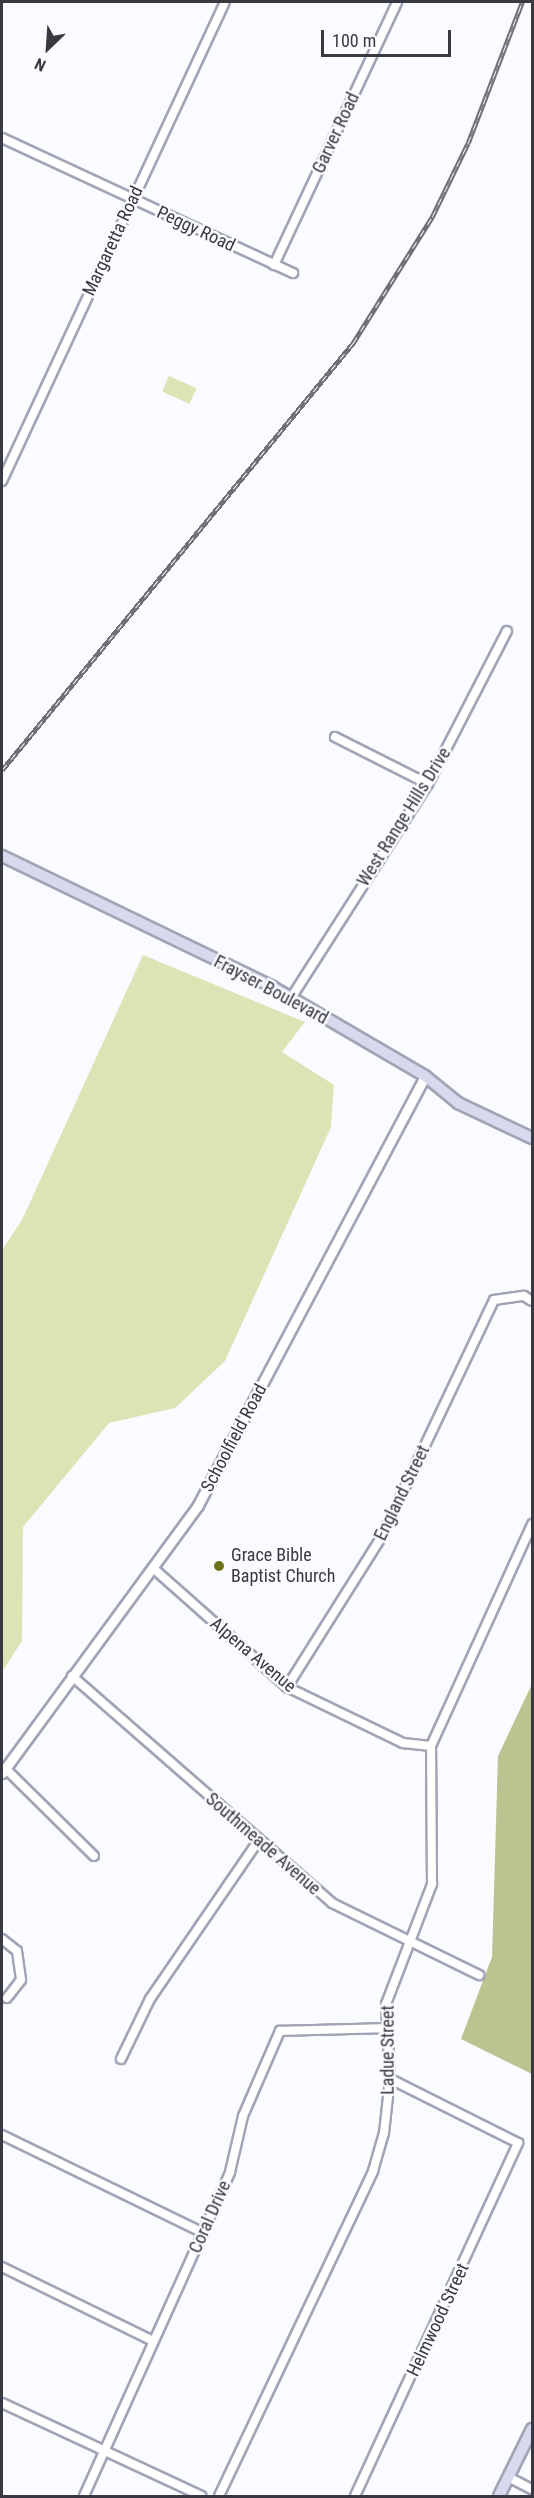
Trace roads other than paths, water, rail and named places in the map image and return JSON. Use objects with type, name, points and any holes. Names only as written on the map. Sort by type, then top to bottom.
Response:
[{"type":"main road","name":"Frayser Boulevard","points":[[2,856],[291,998],[425,1076],[458,1102],[532,1138]]},
{"type":"main road","points":[[499,2496],[532,2430]]},
{"type":"street","name":"Margaretta Road","points":[[2,481],[4,469],[225,2]]},
{"type":"street","name":"Garver Road","points":[[274,265],[397,2]]},
{"type":"street","name":"Peggy Road","points":[[2,138],[293,273]]},
{"type":"street","name":"West Range Hills Drive","points":[[291,998],[428,784],[507,631]]},
{"type":"street","points":[[335,737],[428,784]]},
{"type":"street","name":"Schoolfield Road","points":[[3,1770],[154,1569],[198,1505],[425,1076]]},
{"type":"street","name":"England Street","points":[[287,1687],[381,1538],[494,1300],[506,1296],[532,1301]]},
{"type":"street","name":"Ladue Street","points":[[219,2496],[372,2172],[384,2133],[390,2079],[386,2004],[432,1884],[431,1746],[529,1544],[532,1524]]},
{"type":"street","name":"Alpena Avenue","points":[[154,1569],[287,1687],[403,1743],[431,1746]]},
{"type":"street","name":"Southmeade Avenue","points":[[72,1676],[258,1841],[332,1903],[479,1975]]},
{"type":"street","points":[[3,1770],[94,1856]]},
{"type":"street","points":[[121,2059],[150,1999],[258,1841]]},
{"type":"street","points":[[2,1939],[16,1951],[21,1980],[7,1998]]},
{"type":"street","name":"Coral Drive","points":[[84,2496],[101,2451],[204,2233],[230,2172],[243,2116],[280,2031],[303,2027],[355,2033],[386,2028]]},
{"type":"street","name":"Helmwood Street","points":[[355,2496],[518,2143],[390,2079]]},
{"type":"street","points":[[2,2135],[204,2233]]},
{"type":"street","points":[[2,2267],[153,2341]]},
{"type":"street","points":[[2,2403],[201,2496]]},
{"type":"street","points":[[508,2477],[532,2489]]},
{"type":"railway","points":[[2,770],[353,343],[432,217],[468,143],[522,2]]},
{"type":"place","name":"Grace Bible Baptist Church","points":[[219,1566]]}]
